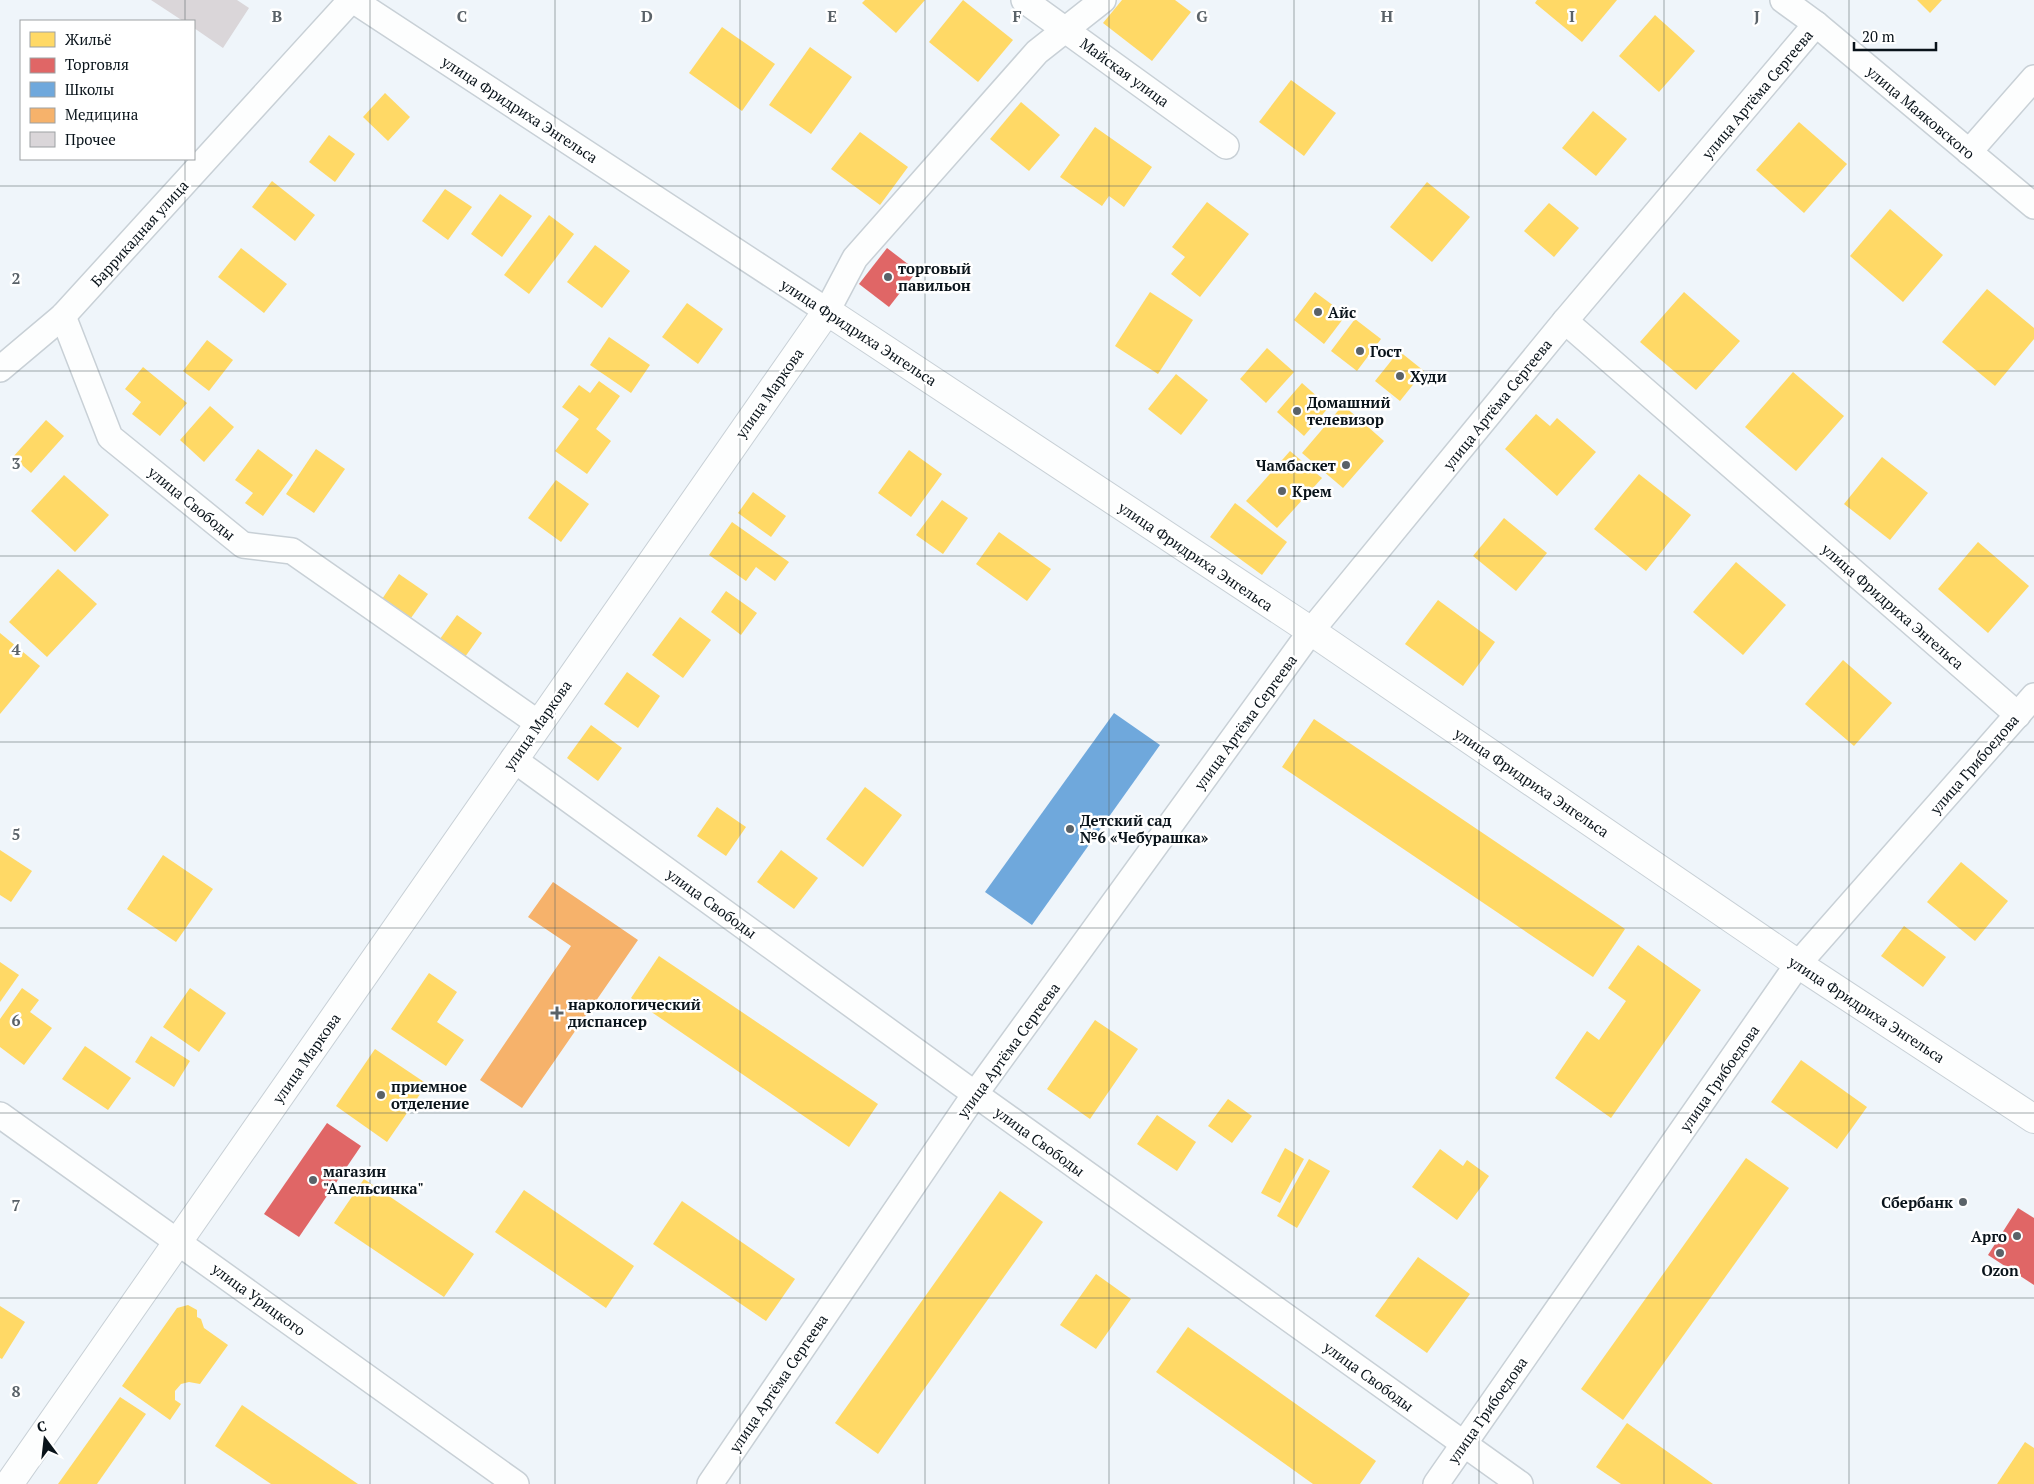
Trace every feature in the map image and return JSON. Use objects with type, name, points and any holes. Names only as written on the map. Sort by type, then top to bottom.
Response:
[{"type":"street","name":"улица Фридриха Энгельса","points":[[352,0],[827,311],[1310,632],[1798,964],[2034,1119]]},
{"type":"street","name":"Баррикадная улица","points":[[0,369],[63,316],[352,0]]},
{"type":"street","name":"Майская улица","points":[[1024,0],[1226,146]]},
{"type":"street","name":"улица Маркова","points":[[8,1484],[827,311],[855,258],[1037,52],[1104,0]]},
{"type":"street","name":"улица Маяковского","points":[[1783,0],[1816,24],[2034,206]]},
{"type":"street","name":"улица Артёма Сергеева","points":[[710,1484],[975,1094],[1310,632],[1565,321],[1816,24]]},
{"type":"street","points":[[1969,152],[2034,78]]},
{"type":"street","name":"улица Свободы","points":[[63,316],[110,437],[243,545],[292,551],[538,723]]},
{"type":"street","name":"улица Фридриха Энгельса","points":[[1565,321],[2018,715]]},
{"type":"street","name":"улица Грибоедова","points":[[1436,1484],[1798,964],[2034,696]]},
{"type":"street","name":"улица Свободы","points":[[513,759],[975,1094],[1520,1484]]},
{"type":"street","name":"улица Урицкого","points":[[0,1116],[516,1484]]},
{"type":"building: Жильё","points":[[865,0],[925,0],[896,33],[862,3]]},
{"type":"building: Жильё","points":[[963,0],[1013,40],[978,82],[929,42]]},
{"type":"building: Жильё","points":[[1122,0],[1175,0],[1191,12],[1152,61],[1103,23]]},
{"type":"building: Жильё","points":[[1537,0],[1617,0],[1582,42],[1535,3]]},
{"type":"building: Жильё","points":[[1917,0],[1942,0],[1930,13]]},
{"type":"building: Жильё","points":[[1655,15],[1695,51],[1659,92],[1619,56]]},
{"type":"building: Жильё","points":[[722,27],[775,64],[742,111],[689,73]]},
{"type":"building: Жильё","points":[[810,47],[852,77],[811,134],[769,105]]},
{"type":"building: Жильё","points":[[1291,80],[1336,113],[1304,156],[1259,122]]},
{"type":"building: Жильё","points":[[385,93],[410,117],[388,141],[363,117]]},
{"type":"building: Жильё","points":[[1021,102],[1060,135],[1029,171],[990,139]]},
{"type":"building: Жильё","points":[[1593,111],[1627,139],[1596,176],[1562,148]]},
{"type":"building: Жильё","points":[[1799,122],[1847,164],[1804,213],[1756,170]]},
{"type":"building: Жильё","points":[[1095,127],[1152,167],[1124,207],[1109,196],[1102,206],[1060,177]]},
{"type":"building: Жильё","points":[[860,132],[908,167],[880,205],[831,169]]},
{"type":"building: Жильё","points":[[329,135],[355,154],[335,182],[309,162]]},
{"type":"building: Жильё","points":[[272,181],[315,215],[295,241],[252,207]]},
{"type":"building: Жильё","points":[[1427,182],[1470,217],[1432,262],[1390,227]]},
{"type":"building: Жильё","points":[[445,189],[472,207],[448,240],[422,221]]},
{"type":"building: Жильё","points":[[500,194],[532,216],[502,257],[471,234]]},
{"type":"building: Жильё","points":[[1207,202],[1249,234],[1200,297],[1171,274],[1185,257],[1172,247]]},
{"type":"building: Жильё","points":[[1549,203],[1579,228],[1554,257],[1524,231]]},
{"type":"building: Жильё","points":[[1890,209],[1943,255],[1903,302],[1850,256]]},
{"type":"building: Жильё","points":[[549,215],[574,234],[529,294],[504,275]]},
{"type":"building: Жильё","points":[[595,245],[630,271],[602,308],[567,282]]},
{"type":"building: Жильё","points":[[241,248],[287,284],[264,313],[218,277]]},
{"type":"building: Жильё","points":[[1987,289],[2034,328],[2034,339],[1995,386],[1942,342]]},
{"type":"building: Жильё","points":[[1150,292],[1193,320],[1158,374],[1115,346]]},
{"type":"building: Жильё","points":[[1315,292],[1346,315],[1324,344],[1294,320]]},
{"type":"building: Жильё","points":[[1684,292],[1740,341],[1696,390],[1640,342]]},
{"type":"building: Жильё","points":[[687,303],[723,329],[698,364],[662,337]]},
{"type":"building: Жильё","points":[[1355,319],[1381,339],[1357,371],[1331,351]]},
{"type":"building: Жильё","points":[[609,337],[650,365],[631,393],[590,365]]},
{"type":"building: Жильё","points":[[207,340],[233,360],[209,391],[183,371]]},
{"type":"building: Жильё","points":[[1267,348],[1294,372],[1266,403],[1240,379]]},
{"type":"building: Жильё","points":[[1399,351],[1424,371],[1400,401],[1375,381]]},
{"type":"building: Жильё","points":[[143,367],[187,403],[160,436],[132,414],[141,402],[125,389]]},
{"type":"building: Жильё","points":[[1793,372],[1844,416],[1796,471],[1745,427]]},
{"type":"building: Жильё","points":[[1176,374],[1208,400],[1181,435],[1148,409]]},
{"type":"building: Жильё","points":[[599,381],[620,396],[596,429],[611,441],[587,474],[555,451],[579,419],[562,407],[579,385],[590,393]]},
{"type":"building: Жильё","points":[[1302,383],[1329,407],[1304,436],[1277,412]]},
{"type":"building: Жильё","points":[[1343,405],[1384,441],[1343,488],[1302,453]]},
{"type":"building: Жильё","points":[[210,406],[234,427],[204,462],[180,440]]},
{"type":"building: Жильё","points":[[1536,414],[1550,426],[1557,418],[1596,452],[1557,496],[1505,449]]},
{"type":"building: Жильё","points":[[46,420],[64,436],[31,473],[13,457]]},
{"type":"building: Жильё","points":[[258,449],[293,475],[263,516],[245,503],[253,493],[235,480]]},
{"type":"building: Жильё","points":[[316,449],[345,469],[314,513],[286,494]]},
{"type":"building: Жильё","points":[[909,450],[942,474],[911,517],[878,493]]},
{"type":"building: Жильё","points":[[1290,451],[1322,478],[1277,528],[1246,501]]},
{"type":"building: Жильё","points":[[1882,457],[1928,493],[1890,540],[1844,504]]},
{"type":"building: Жильё","points":[[1639,474],[1691,515],[1646,571],[1594,529]]},
{"type":"building: Жильё","points":[[64,475],[109,515],[75,552],[31,511]]},
{"type":"building: Жильё","points":[[556,480],[589,504],[561,542],[528,518]]},
{"type":"building: Жильё","points":[[753,492],[786,516],[771,537],[738,513]]},
{"type":"building: Жильё","points":[[942,500],[968,518],[943,554],[916,535]]},
{"type":"building: Жильё","points":[[1235,503],[1287,542],[1262,575],[1210,537]]},
{"type":"building: Жильё","points":[[1504,518],[1547,553],[1516,591],[1473,556]]},
{"type":"building: Жильё","points":[[732,522],[789,562],[775,581],[756,567],[746,581],[709,555]]},
{"type":"building: Жильё","points":[[999,532],[1051,569],[1027,601],[976,564]]},
{"type":"building: Жильё","points":[[1978,542],[2029,586],[1988,633],[1938,589]]},
{"type":"building: Жильё","points":[[1736,562],[1786,605],[1743,655],[1693,612]]},
{"type":"building: Жильё","points":[[58,569],[97,604],[47,657],[9,622]]},
{"type":"building: Жильё","points":[[399,574],[428,594],[406,625],[378,605]]},
{"type":"building: Жильё","points":[[726,591],[757,613],[741,635],[711,612]]},
{"type":"building: Жильё","points":[[1438,600],[1495,642],[1463,686],[1405,644]]},
{"type":"building: Жильё","points":[[457,615],[482,633],[460,664],[435,646]]},
{"type":"building: Жильё","points":[[680,617],[711,640],[683,678],[652,655]]},
{"type":"building: Жильё","points":[[0,633],[40,666],[0,714]]},
{"type":"building: Жильё","points":[[1843,660],[1892,703],[1854,746],[1805,704]]},
{"type":"building: Жильё","points":[[627,672],[660,696],[638,728],[604,704]]},
{"type":"building: Жильё","points":[[1314,719],[1625,929],[1593,977],[1282,767]]},
{"type":"building: Жильё","points":[[591,725],[622,748],[598,781],[567,758]]},
{"type":"building: Жильё","points":[[865,787],[902,815],[863,867],[826,839]]},
{"type":"building: Жильё","points":[[717,807],[746,827],[726,856],[697,836]]},
{"type":"building: Жильё","points":[[0,850],[32,871],[11,902],[0,895]]},
{"type":"building: Жильё","points":[[781,850],[818,878],[794,909],[757,882]]},
{"type":"building: Жильё","points":[[163,855],[213,889],[176,942],[127,909]]},
{"type":"building: Жильё","points":[[1961,862],[2008,901],[1975,941],[1927,902]]},
{"type":"building: Жильё","points":[[1904,926],[1946,957],[1923,987],[1881,956]]},
{"type":"building: Жильё","points":[[1638,945],[1701,990],[1611,1118],[1555,1078],[1587,1031],[1599,1040],[1626,1001],[1608,988]]},
{"type":"building: Жильё","points":[[659,956],[878,1104],[849,1147],[631,998]]},
{"type":"building: Жильё","points":[[0,962],[19,975],[0,1002]]},
{"type":"building: Жильё","points":[[429,973],[457,992],[437,1022],[464,1040],[446,1066],[391,1029]]},
{"type":"building: Жильё","points":[[22,988],[39,1000],[30,1012],[52,1028],[24,1065],[0,1047],[0,1019]]},
{"type":"building: Жильё","points":[[190,988],[226,1013],[199,1052],[163,1027]]},
{"type":"building: Жильё","points":[[1095,1020],[1138,1049],[1090,1119],[1047,1089]]},
{"type":"building: Жильё","points":[[151,1036],[190,1061],[174,1087],[135,1062]]},
{"type":"building: Жильё","points":[[85,1046],[131,1078],[108,1110],[62,1079]]},
{"type":"building: Жильё","name":"приемное отделение","points":[[375,1049],[427,1084],[387,1142],[336,1106]]},
{"type":"building: Жильё","points":[[1801,1060],[1867,1107],[1837,1149],[1771,1102]]},
{"type":"building: Жильё","points":[[1228,1099],[1252,1116],[1232,1143],[1208,1126]]},
{"type":"building: Жильё","points":[[1157,1115],[1196,1142],[1177,1171],[1137,1144]]},
{"type":"building: Жильё","points":[[1285,1148],[1304,1159],[1280,1203],[1261,1193]]},
{"type":"building: Жильё","points":[[1440,1149],[1463,1166],[1467,1160],[1489,1176],[1457,1220],[1412,1187]]},
{"type":"building: Жильё","points":[[1746,1158],[1789,1188],[1623,1420],[1581,1389]]},
{"type":"building: Жильё","points":[[1309,1159],[1330,1171],[1297,1228],[1277,1216]]},
{"type":"building: Жильё","points":[[364,1179],[474,1254],[444,1297],[334,1223]]},
{"type":"building: Жильё","points":[[524,1190],[634,1266],[606,1308],[495,1232]]},
{"type":"building: Жильё","points":[[1000,1191],[1043,1222],[878,1454],[835,1423]]},
{"type":"building: Жильё","points":[[682,1201],[795,1279],[766,1321],[653,1244]]},
{"type":"building: Жильё","points":[[1418,1257],[1470,1294],[1427,1353],[1375,1316]]},
{"type":"building: Жильё","points":[[1096,1274],[1131,1299],[1096,1349],[1060,1325]]},
{"type":"building: Жильё","points":[[188,1305],[197,1310],[197,1317],[201,1319],[204,1328],[228,1345],[200,1384],[189,1382],[181,1384],[175,1391],[175,1400],[181,1404],[170,1420],[122,1386],[177,1308]]},
{"type":"building: Жильё","points":[[0,1306],[25,1322],[2,1359],[0,1358]]},
{"type":"building: Жильё","points":[[1188,1327],[1376,1461],[1360,1484],[1313,1484],[1156,1372]]},
{"type":"building: Жильё","points":[[120,1397],[146,1414],[97,1484],[58,1484]]},
{"type":"building: Жильё","points":[[242,1405],[358,1484],[271,1484],[215,1446]]},
{"type":"building: Жильё","points":[[1627,1423],[1713,1484],[1621,1484],[1596,1467]]},
{"type":"building: Жильё","points":[[2025,1442],[2034,1448],[2034,1484],[1997,1484]]},
{"type":"building: Торговля","name":"торговый павильон","points":[[887,248],[917,271],[889,307],[859,284]]},
{"type":"building: Торговля","name":"магазин \"Апельсинка\"","points":[[327,1123],[361,1146],[299,1237],[264,1214]]},
{"type":"building: Торговля","name":"Арго","points":[[2018,1208],[2034,1218],[2034,1285],[1988,1255]]},
{"type":"building: Школы","points":[[1114,713],[1160,745],[1032,925],[985,892]]},
{"type":"building: Медицина","name":"наркологический диспансер","points":[[553,882],[638,940],[522,1108],[480,1080],[571,946],[528,917]]},
{"type":"building: Прочее","points":[[151,0],[237,0],[249,8],[223,48],[195,29],[195,20],[181,20]]},
{"type":"place","name":"торговый павильон","points":[[888,277]]},
{"type":"place","name":"Айс","points":[[1318,312]]},
{"type":"place","name":"Гост","points":[[1360,351]]},
{"type":"place","name":"Худи","points":[[1400,376]]},
{"type":"place","name":"Домашний телевизор","points":[[1297,411]]},
{"type":"place","name":"Чамбаскет","points":[[1346,465]]},
{"type":"place","name":"Крем","points":[[1282,491]]},
{"type":"place","name":"Детский сад №6 «Чебурашка»","points":[[1070,829]]},
{"type":"place","name":"наркологический диспансер","points":[[557,1013]]},
{"type":"place","name":"приемное отделение","points":[[381,1095]]},
{"type":"place","name":"магазин \"Апельсинка\"","points":[[313,1180]]},
{"type":"place","name":"Сбербанк","points":[[1963,1202]]},
{"type":"place","name":"Арго","points":[[2017,1236]]},
{"type":"place","name":"Ozon","points":[[2000,1253]]}]
